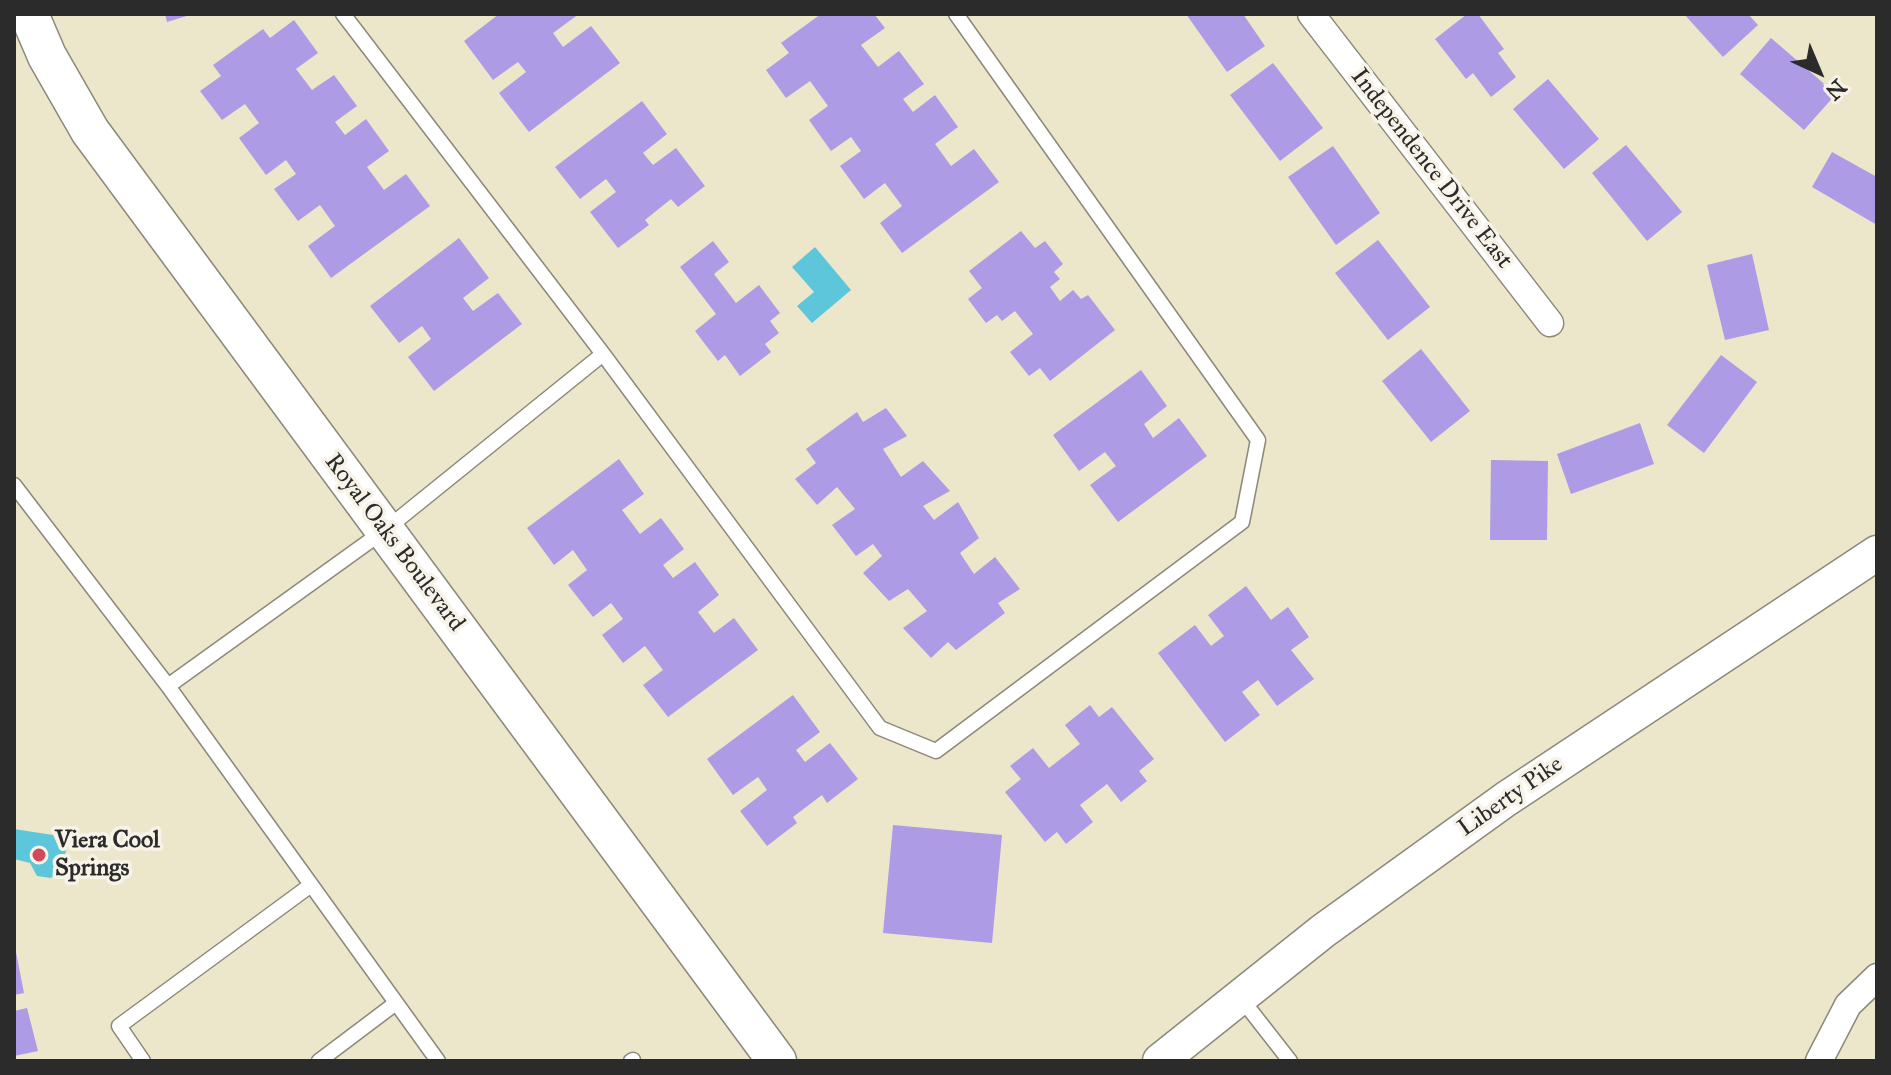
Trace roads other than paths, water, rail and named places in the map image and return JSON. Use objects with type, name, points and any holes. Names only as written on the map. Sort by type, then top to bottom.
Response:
[{"type":"main road","name":"Royal Oaks Boulevard","points":[[29,14],[47,56],[90,131],[777,1061]]},
{"type":"street","name":"Independence Drive East","points":[[1311,14],[1550,323]]},
{"type":"street","name":"Liberty Pike","points":[[1160,1061],[1323,931],[1506,799],[1877,553]]},
{"type":"street","points":[[1819,1061],[1848,1005],[1877,977]]},
{"type":"lane","points":[[343,14],[603,354],[880,728],[936,751],[1242,522],[1258,440],[956,14]]},
{"type":"lane","points":[[168,686],[385,530],[603,354]]},
{"type":"lane","points":[[14,485],[168,686],[438,1061]]},
{"type":"lane","points":[[143,1061],[119,1026],[311,885]]},
{"type":"lane","points":[[1240,997],[1290,1061]]},
{"type":"lane","points":[[319,1061],[396,1003]]},
{"type":"water","points":[[815,247],[851,290],[812,323],[797,306],[814,292],[792,267]]},
{"type":"water","name":"Viera Cool Springs","points":[[14,829],[53,835],[58,846],[66,851],[61,869],[51,878],[37,876],[30,863],[14,859]]},
{"type":"place","name":"Viera Cool Springs","points":[[39,855]]}]
